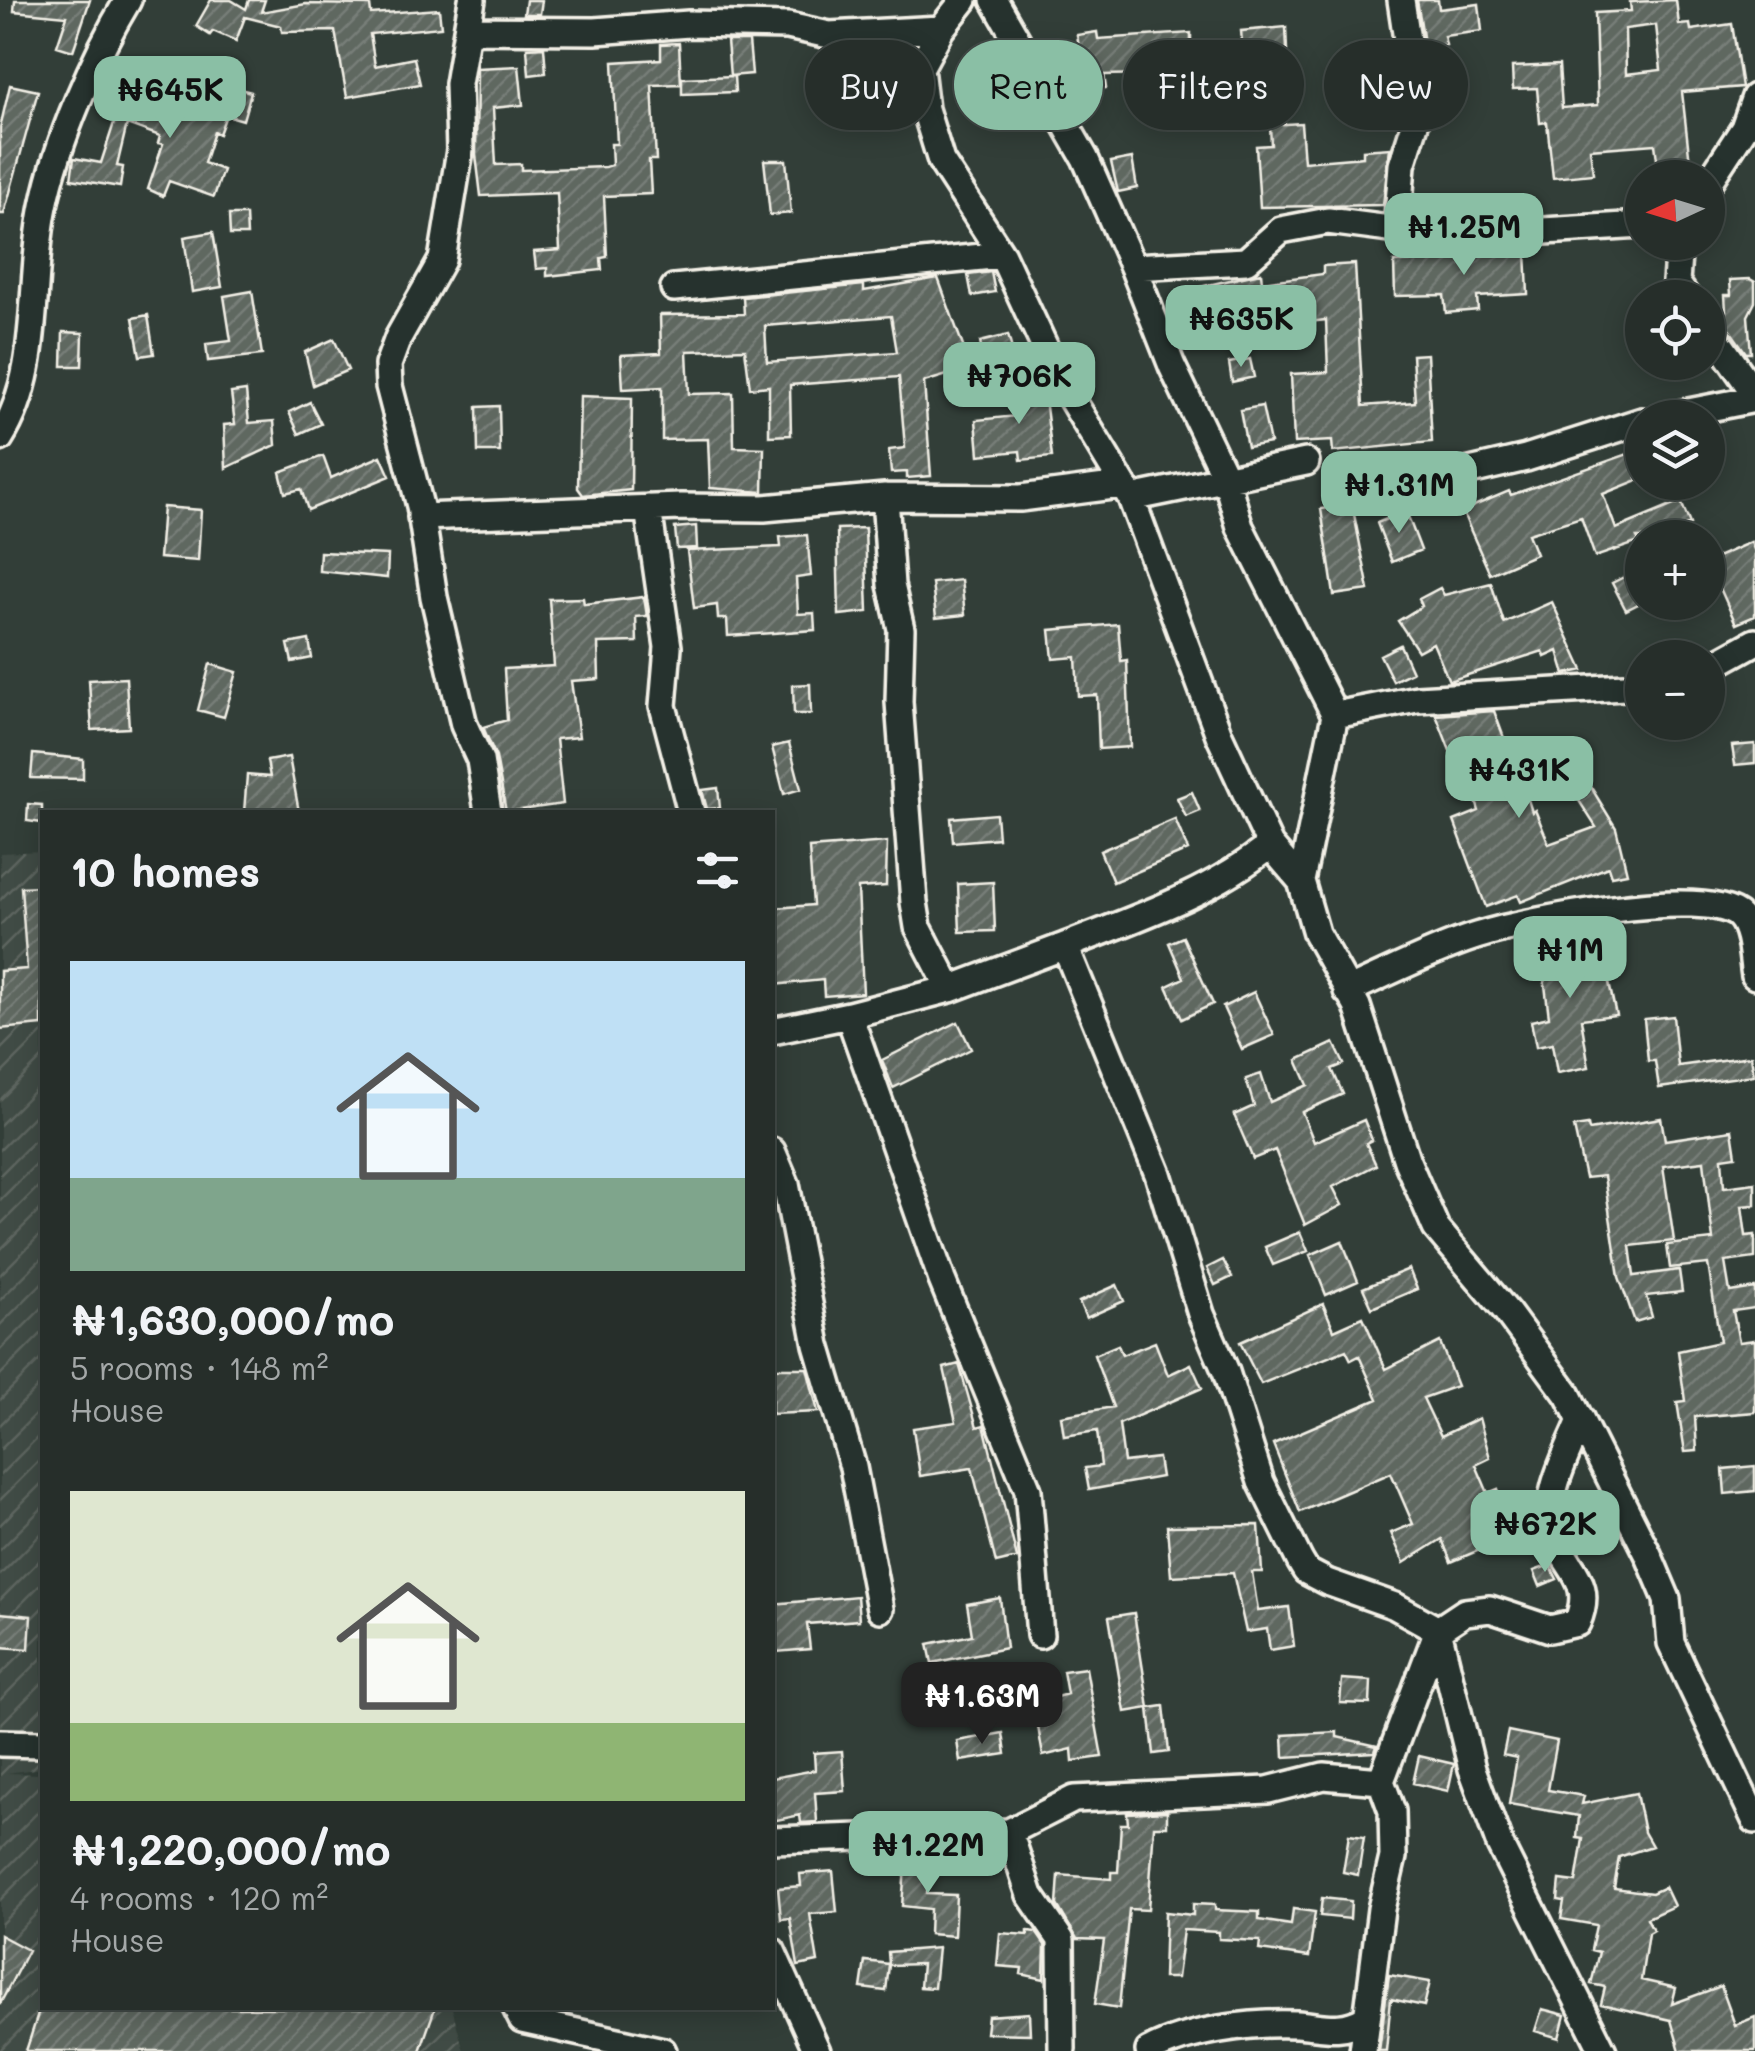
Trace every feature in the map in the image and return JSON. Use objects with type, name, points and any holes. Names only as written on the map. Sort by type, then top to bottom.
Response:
[{"type":"street","points":[[0,438],[17,411],[26,375],[44,205],[111,29],[128,0]]},
{"type":"street","points":[[472,0],[458,84],[460,150],[442,260],[398,338],[388,366],[389,386],[422,517],[431,584],[464,725],[480,760],[488,810]]},
{"type":"street","points":[[964,0],[941,29],[920,68],[925,109],[941,161],[1002,255],[1060,380],[1126,491],[1219,735],[1270,845],[1301,881],[1316,933],[1366,1030],[1407,1161],[1436,1228],[1507,1312],[1581,1420],[1648,1554],[1667,1599],[1671,1643],[1755,1820]]},
{"type":"street","points":[[994,0],[1085,158],[1172,366],[1226,480],[1240,527],[1335,715],[1301,881]]},
{"type":"street","points":[[1397,230],[1402,165],[1415,124],[1416,100],[1401,0]]},
{"type":"street","points":[[467,30],[595,31],[709,24],[788,26],[829,35],[941,29]]},
{"type":"street","points":[[1723,160],[1744,128],[1755,98]]},
{"type":"street","points":[[1133,267],[1246,261],[1280,230],[1328,221],[1397,230],[1412,239],[1625,226]]},
{"type":"street","points":[[674,288],[1002,255]]},
{"type":"street","points":[[1725,352],[1755,396],[1725,403]]},
{"type":"street","points":[[1374,480],[1431,480],[1526,458],[1625,426]]},
{"type":"street","points":[[422,517],[648,508],[764,508],[885,497],[1020,498],[1226,480],[1306,462]]},
{"type":"street","points":[[885,497],[891,585],[901,629],[898,702],[914,902],[918,927],[950,989]]},
{"type":"street","points":[[648,508],[668,647],[664,706],[690,810]]},
{"type":"street","points":[[1725,659],[1755,642]]},
{"type":"street","points":[[1335,715],[1417,698],[1625,687]]},
{"type":"street","points":[[775,1031],[950,989],[1065,946],[1194,891],[1246,865],[1270,845]]},
{"type":"street","points":[[1347,992],[1471,937],[1520,923],[1680,903],[1747,911],[1755,976]]},
{"type":"street","points":[[1065,946],[1158,1174],[1246,1442],[1291,1545],[1306,1571],[1395,1606],[1438,1630],[1472,1769],[1500,1846],[1603,2051]]},
{"type":"street","points":[[849,1015],[942,1280],[1028,1490],[1040,1635]]},
{"type":"street","points":[[775,1157],[786,1184],[817,1345],[853,1467],[880,1610]]},
{"type":"street","points":[[1363,2051],[1365,2019],[1375,1986],[1381,1908],[1394,1857],[1392,1810],[1381,1781],[1438,1630],[1465,1612],[1490,1608],[1550,1629],[1576,1623],[1585,1604],[1583,1587],[1553,1532],[1551,1504],[1581,1420]]},
{"type":"street","points":[[0,1743],[40,1744]]},
{"type":"street","points":[[775,1840],[1009,1832],[1074,1799],[1268,1790],[1324,1776],[1381,1781]]},
{"type":"street","points":[[1009,1832],[1030,1895],[1061,1940],[1062,2050]]},
{"type":"street","points":[[775,1958],[816,2051]]},
{"type":"street","points":[[517,2010],[522,2020],[663,2051]]},
{"type":"street","points":[[1149,2051],[1168,2041],[1220,2031],[1294,2024],[1346,2030],[1365,2019]]},
{"type":"shaded area","points":[[40,851],[40,1768],[7,1773],[40,1774],[40,2010],[453,2010],[464,2051],[0,2051],[0,853]]},
{"type":"building","points":[[15,0],[90,0],[73,51],[57,46],[67,16],[14,11]]},
{"type":"building","points":[[211,0],[231,0],[246,9],[249,0],[265,0],[261,12],[306,4],[370,5],[371,14],[439,9],[441,27],[370,34],[375,66],[414,58],[420,84],[347,97],[335,31],[282,32],[281,26],[245,17],[236,41],[213,31],[210,35],[196,26]]},
{"type":"building","points":[[526,0],[542,0],[540,14],[524,14]]},
{"type":"building","points":[[1417,0],[1438,0],[1439,9],[1479,4],[1482,31],[1444,36],[1445,40],[1424,40]]},
{"type":"building","points":[[1676,0],[1679,25],[1690,24],[1691,30],[1732,24],[1742,87],[1682,92],[1690,160],[1657,160],[1655,144],[1590,149],[1593,174],[1553,178],[1547,122],[1540,123],[1537,88],[1513,89],[1512,67],[1559,65],[1562,108],[1598,105],[1595,13],[1631,11],[1630,2]],"holes":[[[1656,25],[1661,70],[1626,74],[1625,29]]]},
{"type":"building","points":[[1286,27],[1287,40],[1242,40],[1241,31]]},
{"type":"building","points":[[1097,32],[1098,39],[1191,33],[1191,40],[1123,40],[1123,75],[1104,75],[1103,88],[1103,40],[1078,40],[1077,35]]},
{"type":"building","points":[[727,41],[749,41],[752,74],[730,76]]},
{"type":"building","points":[[679,43],[681,84],[652,85],[656,160],[649,160],[651,194],[604,196],[607,257],[601,258],[602,270],[547,276],[547,268],[536,269],[534,252],[560,250],[557,193],[481,196],[476,155],[477,68],[519,66],[523,105],[493,108],[496,165],[521,164],[521,170],[605,167],[612,165],[611,144],[617,144],[613,62],[661,59],[661,44]]},
{"type":"building","points":[[544,47],[546,73],[529,75],[527,48]]},
{"type":"building","points":[[734,76],[735,92],[682,94],[682,78]]},
{"type":"building","points":[[10,85],[38,91],[4,214],[0,214],[0,128]]},
{"type":"building","points":[[200,86],[233,97],[236,88],[251,92],[243,120],[226,115],[219,134],[214,132],[204,163],[223,170],[214,197],[169,181],[163,196],[148,189],[163,144],[158,143],[160,136],[127,124],[117,166],[123,167],[120,187],[71,179],[74,158],[101,163],[124,92],[151,101],[147,112],[176,122],[185,96],[196,100]]},
{"type":"building","points":[[1270,130],[1302,130],[1304,162],[1363,157],[1363,150],[1390,148],[1383,205],[1260,207],[1256,146],[1271,145]]},
{"type":"building","points":[[1132,158],[1137,188],[1118,192],[1111,162]]},
{"type":"building","points":[[764,160],[786,160],[791,213],[770,215]]},
{"type":"building","points":[[229,215],[246,215],[247,235],[230,235]]},
{"type":"building","points":[[213,232],[222,287],[192,292],[184,237]]},
{"type":"building","points":[[1526,251],[1528,294],[1477,297],[1478,310],[1446,313],[1444,295],[1395,296],[1394,262],[1441,260],[1440,255],[1472,252]]},
{"type":"building","points":[[1355,264],[1363,406],[1415,402],[1412,355],[1427,354],[1432,442],[1333,452],[1332,441],[1294,443],[1291,374],[1328,372],[1326,320],[1291,324],[1288,305],[1221,311],[1227,339],[1200,346],[1187,290],[1261,273],[1262,282],[1323,274],[1323,266]]},
{"type":"building","points":[[991,272],[995,292],[972,296],[968,275]]},
{"type":"building","points":[[938,278],[971,368],[924,382],[931,476],[907,478],[907,472],[891,473],[889,450],[905,448],[899,377],[790,385],[791,435],[769,436],[769,386],[750,388],[745,349],[687,351],[689,394],[733,393],[734,447],[764,448],[763,492],[710,488],[708,439],[662,440],[662,387],[623,389],[621,355],[661,353],[660,315],[744,314],[743,297],[864,285],[864,291]],"holes":[[[891,316],[897,352],[767,362],[765,326]]]},
{"type":"building","points":[[1730,280],[1755,282],[1755,302],[1748,316],[1751,353],[1746,353],[1727,326],[1725,295],[1731,295]]},
{"type":"building","points":[[252,291],[262,355],[208,361],[206,344],[231,341],[224,296]]},
{"type":"building","points":[[148,315],[154,354],[140,356],[133,318]]},
{"type":"building","points":[[63,332],[83,333],[82,366],[62,366]]},
{"type":"building","points":[[1008,335],[1015,360],[984,365],[980,342]]},
{"type":"building","points":[[334,339],[348,370],[313,385],[305,352]]},
{"type":"building","points":[[1250,359],[1254,377],[1232,382],[1229,363]]},
{"type":"building","points":[[1043,381],[1052,457],[1021,460],[1020,451],[979,455],[976,420],[1017,416],[1014,384]]},
{"type":"building","points":[[246,391],[249,423],[274,421],[276,445],[226,468],[224,425],[235,424],[231,393]]},
{"type":"building","points":[[580,396],[632,398],[631,490],[583,495],[578,488]]},
{"type":"building","points":[[310,402],[321,424],[299,434],[289,412]]},
{"type":"building","points":[[499,406],[500,452],[478,452],[477,407]]},
{"type":"building","points":[[1262,406],[1270,443],[1247,447],[1240,410]]},
{"type":"building","points":[[1625,455],[1625,485],[1603,494],[1616,529],[1625,525],[1625,547],[1595,557],[1581,517],[1528,534],[1536,554],[1490,574],[1462,511],[1509,491],[1511,495]]},
{"type":"building","points":[[323,456],[331,478],[381,456],[390,476],[308,510],[301,489],[285,493],[280,472]]},
{"type":"building","points":[[1681,502],[1688,520],[1638,520]]},
{"type":"building","points":[[1352,504],[1369,590],[1334,595],[1321,509]]},
{"type":"building","points":[[163,507],[201,510],[198,561],[159,558]]},
{"type":"building","points":[[1406,511],[1421,550],[1392,562],[1377,523]]},
{"type":"building","points":[[696,526],[697,548],[677,549],[675,528]]},
{"type":"building","points":[[865,528],[868,612],[839,615],[837,529]]},
{"type":"building","points":[[807,535],[811,576],[796,578],[798,614],[814,613],[815,630],[728,636],[727,619],[718,619],[717,605],[694,608],[687,551],[781,547],[780,537]]},
{"type":"building","points":[[1751,542],[1755,552],[1755,616],[1736,624],[1725,599],[1725,553]]},
{"type":"building","points":[[320,552],[388,555],[387,578],[319,571]]},
{"type":"building","points":[[1625,576],[1625,608],[1612,583]]},
{"type":"building","points":[[961,580],[965,615],[936,618],[932,583]]},
{"type":"building","points":[[1491,583],[1504,623],[1552,602],[1583,670],[1565,674],[1558,651],[1545,657],[1543,651],[1449,681],[1433,643],[1418,651],[1398,621],[1422,606],[1419,599],[1440,588],[1444,595]]},
{"type":"building","points":[[644,597],[647,616],[636,617],[637,642],[598,643],[599,679],[571,681],[579,737],[556,739],[563,804],[506,810],[496,757],[483,727],[507,720],[504,669],[554,666],[549,599],[583,598],[584,604]]},
{"type":"building","points":[[1118,624],[1121,661],[1127,660],[1130,747],[1099,749],[1097,695],[1078,696],[1076,657],[1053,659],[1050,630]]},
{"type":"building","points":[[309,640],[312,658],[292,662],[288,644]]},
{"type":"building","points":[[1400,645],[1412,672],[1393,681],[1380,655]]},
{"type":"building","points":[[210,664],[237,672],[224,717],[198,710]]},
{"type":"building","points":[[126,678],[129,728],[92,730],[89,680]]},
{"type":"building","points":[[810,684],[811,714],[794,714],[793,685]]},
{"type":"building","points":[[1494,711],[1532,812],[1535,810],[1549,844],[1596,827],[1574,793],[1589,784],[1616,828],[1627,873],[1611,876],[1608,867],[1521,902],[1518,895],[1486,907],[1454,821],[1479,811],[1466,767],[1458,771],[1436,715]]},
{"type":"building","points":[[789,743],[801,789],[784,794],[772,747]]},
{"type":"building","points":[[1755,744],[1755,763],[1735,765],[1732,746]]},
{"type":"building","points":[[33,754],[83,759],[83,779],[31,778]]},
{"type":"building","points":[[289,757],[299,810],[244,810],[247,775],[270,777],[267,761]]},
{"type":"building","points":[[718,788],[720,808],[707,809],[702,790]]},
{"type":"building","points":[[1192,792],[1200,811],[1186,817],[1177,798]]},
{"type":"building","points":[[28,804],[42,805],[40,823],[27,821]]},
{"type":"building","points":[[996,814],[998,838],[953,842],[951,818]]},
{"type":"building","points":[[1175,819],[1188,850],[1113,882],[1100,851]]},
{"type":"building","points":[[887,842],[886,886],[858,888],[863,993],[824,996],[823,980],[775,985],[775,908],[813,905],[809,848]]},
{"type":"building","points":[[993,882],[995,931],[960,932],[958,884]]},
{"type":"building","points":[[40,886],[40,1025],[0,1029],[0,971],[27,969],[21,887]]},
{"type":"building","points":[[1577,931],[1583,972],[1606,969],[1616,1015],[1581,1019],[1589,1067],[1557,1073],[1552,1044],[1536,1047],[1531,1021],[1549,1017],[1539,937]]},
{"type":"building","points":[[1183,937],[1213,1004],[1182,1019],[1167,986],[1184,978],[1169,943]]},
{"type":"building","points":[[1254,992],[1274,1035],[1242,1049],[1223,1007]]},
{"type":"building","points":[[1673,1016],[1678,1066],[1751,1056],[1754,1075],[1659,1088],[1655,1061],[1648,1061],[1644,1019]]},
{"type":"building","points":[[958,1022],[971,1049],[893,1088],[882,1060]]},
{"type":"building","points":[[1334,1043],[1344,1064],[1332,1069],[1343,1094],[1302,1112],[1314,1142],[1364,1120],[1372,1140],[1366,1143],[1376,1165],[1333,1187],[1342,1205],[1305,1225],[1275,1150],[1253,1159],[1234,1115],[1254,1106],[1246,1079],[1261,1074],[1270,1102],[1308,1085],[1297,1060]]},
{"type":"building","points":[[1661,1118],[1665,1140],[1732,1130],[1736,1156],[1722,1158],[1724,1187],[1755,1183],[1755,1205],[1742,1206],[1746,1236],[1755,1235],[1755,1258],[1725,1262],[1730,1292],[1755,1288],[1755,1308],[1733,1311],[1739,1342],[1755,1340],[1755,1412],[1695,1417],[1697,1451],[1685,1452],[1677,1402],[1685,1401],[1678,1351],[1720,1342],[1708,1264],[1670,1268],[1667,1245],[1713,1240],[1704,1161],[1663,1166],[1674,1241],[1630,1246],[1634,1276],[1679,1270],[1682,1292],[1646,1296],[1652,1317],[1635,1322],[1619,1277],[1604,1176],[1585,1178],[1574,1127],[1588,1125],[1589,1130]]},
{"type":"building","points":[[1300,1232],[1308,1251],[1273,1265],[1265,1247]]},
{"type":"building","points":[[1342,1241],[1358,1281],[1326,1295],[1310,1255]]},
{"type":"building","points":[[1223,1260],[1232,1277],[1215,1285],[1207,1268]]},
{"type":"building","points":[[1409,1269],[1417,1289],[1372,1308],[1363,1288]]},
{"type":"building","points":[[1117,1285],[1124,1301],[1086,1318],[1079,1302]]},
{"type":"building","points":[[1323,1304],[1334,1330],[1363,1317],[1386,1369],[1440,1342],[1457,1386],[1423,1398],[1441,1436],[1479,1418],[1490,1458],[1476,1465],[1488,1493],[1498,1489],[1515,1535],[1451,1562],[1442,1539],[1404,1563],[1391,1533],[1413,1524],[1391,1473],[1300,1512],[1273,1444],[1378,1399],[1359,1356],[1351,1360],[1346,1350],[1261,1384],[1240,1342]]},
{"type":"building","points":[[1155,1342],[1168,1375],[1191,1364],[1202,1388],[1119,1424],[1124,1462],[1158,1458],[1161,1477],[1089,1490],[1085,1468],[1101,1466],[1097,1431],[1064,1436],[1061,1416],[1113,1407],[1094,1355],[1118,1345],[1122,1355]]},
{"type":"building","points":[[959,1364],[977,1427],[984,1425],[1017,1558],[996,1563],[972,1468],[920,1476],[913,1428],[956,1422],[944,1368]]},
{"type":"building","points":[[775,1368],[807,1368],[818,1412],[775,1414]]},
{"type":"building","points":[[1755,1466],[1755,1491],[1725,1494],[1723,1469]]},
{"type":"building","points":[[1259,1525],[1262,1572],[1252,1572],[1258,1611],[1289,1607],[1294,1646],[1270,1650],[1267,1629],[1246,1632],[1233,1573],[1171,1576],[1167,1526]]},
{"type":"building","points":[[1550,1565],[1557,1579],[1540,1586],[1534,1571]]},
{"type":"building","points":[[857,1596],[859,1620],[807,1624],[810,1649],[776,1652],[775,1604]]},
{"type":"building","points":[[1000,1598],[1006,1648],[932,1663],[928,1644],[972,1635],[967,1604]]},
{"type":"building","points":[[0,1613],[31,1616],[29,1649],[0,1647]]},
{"type":"building","points":[[1134,1613],[1149,1708],[1125,1712],[1109,1617]]},
{"type":"building","points":[[1086,1668],[1102,1757],[1073,1761],[1072,1749],[1043,1756],[1034,1703],[1067,1694],[1063,1671]]},
{"type":"building","points":[[1342,1679],[1371,1681],[1370,1704],[1340,1703]]},
{"type":"building","points":[[1164,1706],[1169,1752],[1154,1754],[1149,1708]]},
{"type":"building","points":[[1508,1731],[1557,1741],[1548,1790],[1584,1796],[1582,1804],[1636,1793],[1644,1832],[1652,1846],[1619,1857],[1614,1888],[1652,1893],[1665,1887],[1674,1906],[1647,1918],[1653,1930],[1648,1933],[1641,1980],[1676,1988],[1672,2004],[1721,1986],[1735,2025],[1755,2017],[1755,2051],[1680,2051],[1671,2020],[1601,2004],[1605,1987],[1591,1984],[1599,1952],[1591,1950],[1596,1925],[1561,1919],[1564,1901],[1558,1900],[1560,1880],[1576,1882],[1583,1839],[1577,1838],[1579,1816],[1509,1804],[1517,1758],[1503,1755]]},
{"type":"building","points":[[1337,1732],[1337,1737],[1377,1746],[1375,1752],[1284,1757],[1283,1735]]},
{"type":"building","points":[[1003,1733],[1006,1754],[960,1761],[957,1741]]},
{"type":"building","points":[[842,1751],[845,1791],[815,1793],[817,1822],[801,1823],[800,1815],[775,1820],[775,1777],[815,1770],[814,1753]]},
{"type":"building","points":[[1419,1756],[1454,1764],[1448,1791],[1413,1783]]},
{"type":"building","points":[[1167,1811],[1167,1826],[1154,1826],[1148,1910],[1129,1909],[1119,2008],[1095,2004],[1104,1940],[1077,1939],[1057,1905],[1059,1875],[1111,1879],[1111,1872],[1118,1872],[1121,1824],[1128,1824],[1127,1813]]},
{"type":"building","points":[[1349,1835],[1364,1837],[1358,1875],[1343,1872]]},
{"type":"building","points":[[906,1854],[930,1856],[927,1894],[956,1895],[954,1936],[929,1934],[930,1909],[902,1906]]},
{"type":"building","points":[[833,1871],[837,1912],[810,1914],[818,1962],[798,1966],[790,1918],[781,1919],[778,1888],[801,1886],[800,1874]]},
{"type":"building","points":[[1322,1898],[1351,1901],[1350,1919],[1320,1916]]},
{"type":"building","points":[[1193,1904],[1215,1905],[1215,1910],[1259,1912],[1259,1920],[1291,1925],[1293,1909],[1315,1912],[1309,1957],[1259,1950],[1260,1941],[1219,1939],[1219,1932],[1183,1930],[1177,1978],[1163,1978],[1165,1912],[1193,1915]]},
{"type":"building","points":[[1028,1931],[1036,1932],[1045,1945],[1044,1979],[1021,1974],[1022,1968],[997,1966],[1000,1933],[1028,1935]]},
{"type":"building","points":[[0,1935],[28,1950],[0,2004]]},
{"type":"building","points":[[938,1948],[934,1988],[920,1987],[922,1964],[889,1965],[886,1991],[861,1988],[865,1961],[889,1964],[888,1952]]},
{"type":"building","points":[[1389,1975],[1430,1982],[1424,2006],[1391,1999],[1386,2051],[1379,2051]]},
{"type":"building","points":[[40,2008],[434,2010],[420,2051],[26,2051]]},
{"type":"building","points":[[1542,2009],[1565,2015],[1559,2038],[1535,2031]]},
{"type":"building","points":[[1029,2013],[1030,2034],[986,2033],[988,2016]]}]
